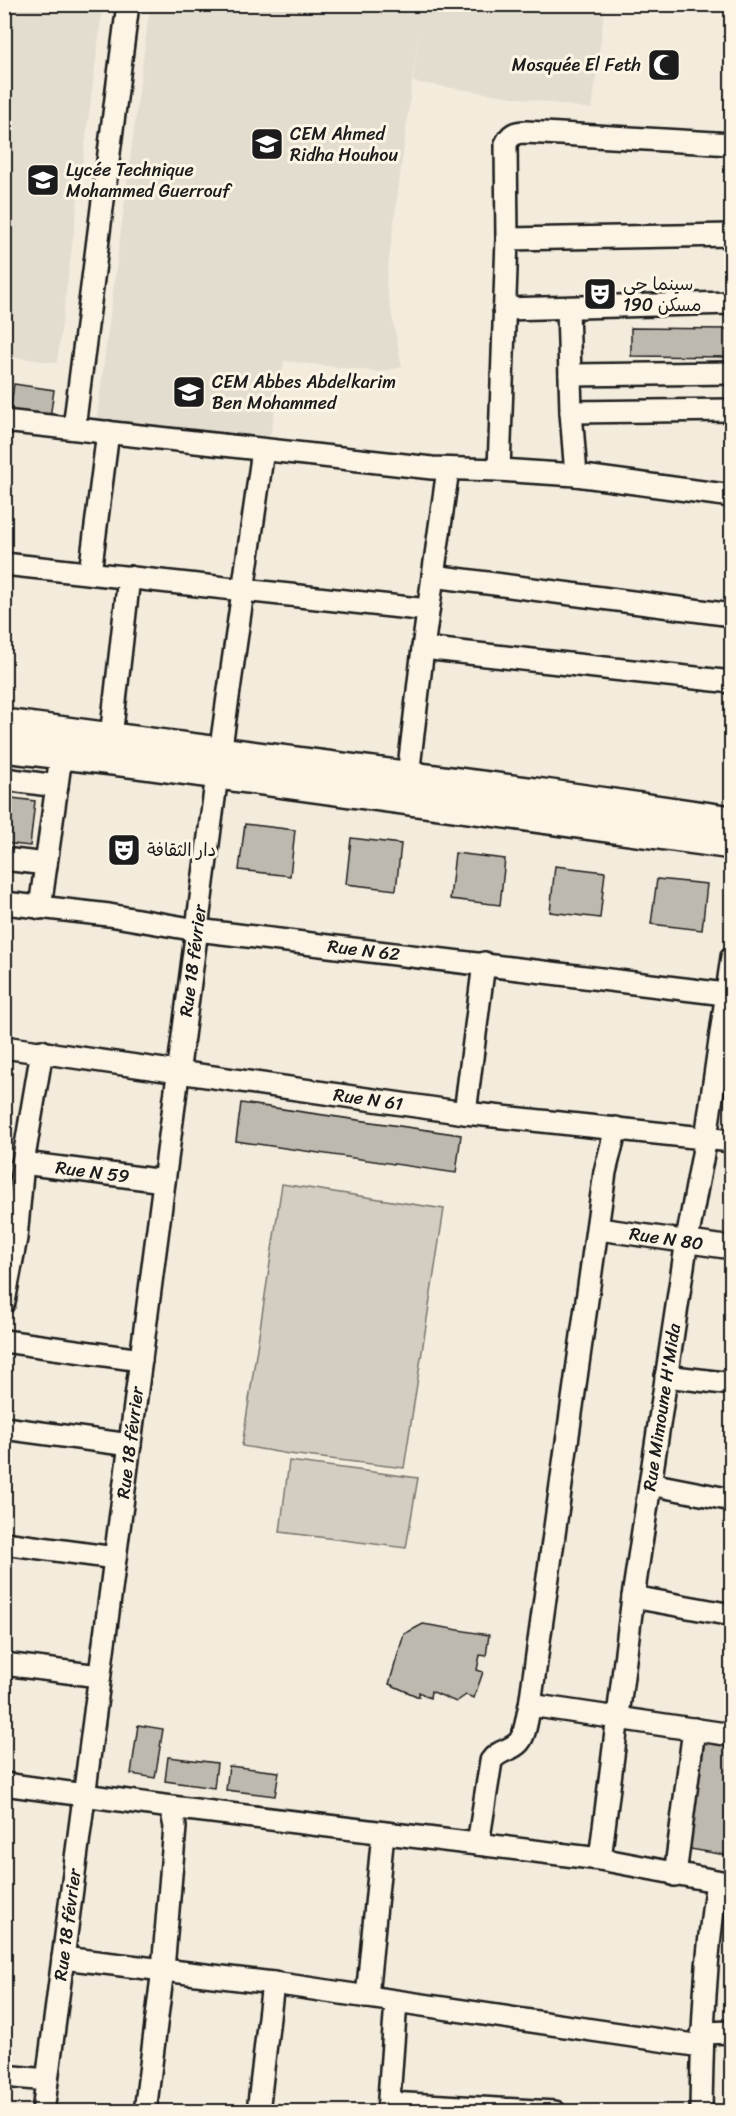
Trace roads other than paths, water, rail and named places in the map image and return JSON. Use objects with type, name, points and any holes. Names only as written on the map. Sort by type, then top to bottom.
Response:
[{"type":"main road","points":[[4,723],[111,737],[218,763],[732,845]]},
{"type":"main road","points":[[4,748],[61,756],[218,763],[408,776],[732,820]]},
{"type":"street","points":[[74,428],[128,4]]},
{"type":"street","points":[[499,470],[507,239],[506,144],[510,136],[516,132],[732,144]]},
{"type":"street","points":[[507,239],[732,236]]},
{"type":"street","points":[[504,309],[732,303]]},
{"type":"street","points":[[568,308],[571,412],[576,475]]},
{"type":"street","points":[[570,375],[732,373]]},
{"type":"street","points":[[571,412],[732,410]]},
{"type":"street","points":[[4,421],[448,469],[576,475],[732,496]]},
{"type":"street","points":[[90,573],[108,432]]},
{"type":"street","name":"Rue 18 février","points":[[43,2112],[218,763],[263,450]]},
{"type":"street","points":[[408,776],[448,469]]},
{"type":"street","points":[[4,564],[428,610]]},
{"type":"street","points":[[433,576],[732,615]]},
{"type":"street","points":[[111,737],[129,577]]},
{"type":"street","points":[[423,648],[732,682]]},
{"type":"street","points":[[40,908],[61,756]]},
{"type":"street","points":[[4,779],[57,786]]},
{"type":"street","points":[[4,859],[46,864]]},
{"type":"street","name":"Rue N 62","points":[[4,903],[109,915],[197,930],[725,994]]},
{"type":"street","name":"Rue Mimoune H'Mida","points":[[600,1859],[633,1597],[687,1240],[706,1138],[732,957]]},
{"type":"street","points":[[465,1113],[484,963]]},
{"type":"street","name":"Rue N 61","points":[[4,1047],[178,1070],[465,1113],[732,1141]]},
{"type":"street","points":[[4,1302],[16,1238],[23,1163],[42,1051]]},
{"type":"street","points":[[478,1844],[491,1761],[496,1754],[518,1744],[530,1705],[606,1172],[616,1128]]},
{"type":"street","name":"Rue N 59","points":[[23,1163],[164,1180]]},
{"type":"street","name":"Rue N 80","points":[[599,1229],[732,1248]]},
{"type":"street","points":[[4,1341],[141,1360]]},
{"type":"street","points":[[666,1376],[732,1383]]},
{"type":"street","points":[[4,1428],[130,1445]]},
{"type":"street","points":[[650,1484],[732,1500]]},
{"type":"street","points":[[4,1543],[115,1558]]},
{"type":"street","points":[[633,1597],[732,1615]]},
{"type":"street","points":[[4,1664],[99,1676]]},
{"type":"street","points":[[530,1705],[732,1735]]},
{"type":"street","points":[[675,1875],[694,1729]]},
{"type":"street","points":[[4,1784],[171,1807],[600,1859],[724,1883],[711,1918],[702,2039],[701,2112]]},
{"type":"street","points":[[145,2112],[164,1969],[175,1827],[171,1807]]},
{"type":"street","points":[[368,1997],[383,1833]]},
{"type":"street","points":[[63,1958],[702,2039],[732,2032]]},
{"type":"street","points":[[258,2112],[273,1983]]},
{"type":"street","points":[[396,2002],[389,2107],[555,2112]]},
{"type":"street","points":[[4,2076],[47,2080]]},
{"type":"place","name":"Mosquée El Feth","points":[[664,65]]},
{"type":"place","name":"CEM Ahmed Ridha Houhou","points":[[267,144]]},
{"type":"place","name":"Lycée Technique Mohammed Guerrouf","points":[[43,180]]},
{"type":"place","name":"سينما حي 190 مسكن","points":[[600,294]]},
{"type":"place","name":"CEM Abbes Abdelkarim Ben Mohammed","points":[[189,392]]},
{"type":"place","name":"دار الثقافة","points":[[124,850]]}]
